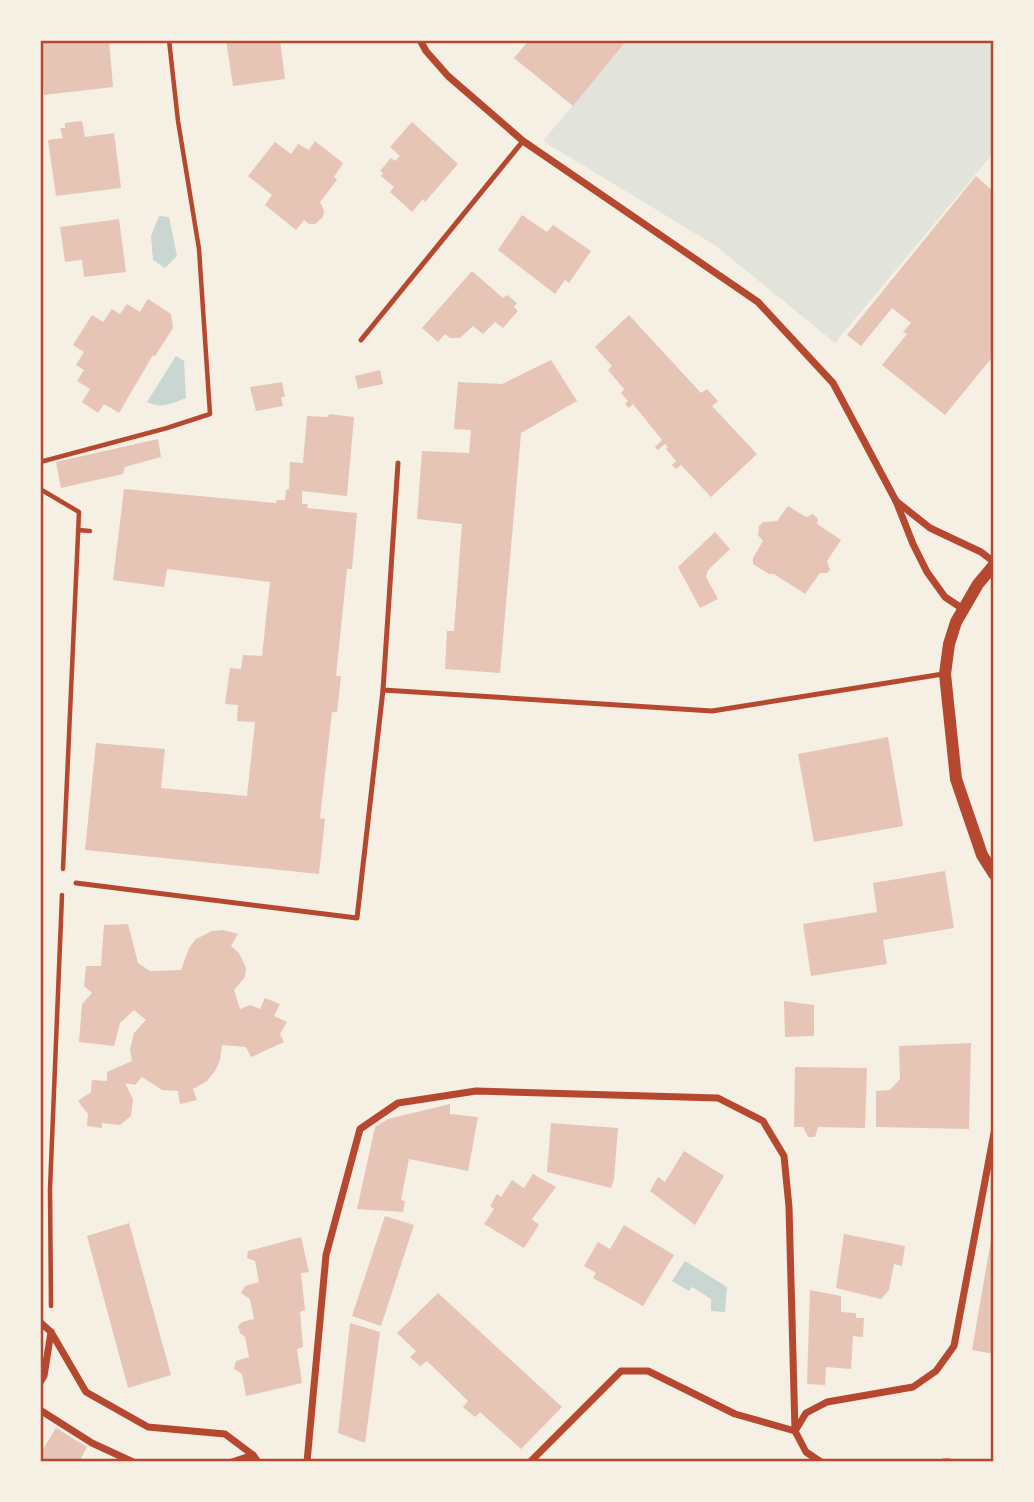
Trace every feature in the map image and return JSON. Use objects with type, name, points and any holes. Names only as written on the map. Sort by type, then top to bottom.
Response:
[{"type":"street","points":[[420,40],[448,76],[523,141],[758,302],[833,383],[896,501],[927,572],[945,597],[962,609]]},
{"type":"street","points":[[896,501],[930,528],[981,552],[994,564],[962,609],[949,644],[945,674],[956,779],[982,855],[994,874]]},
{"type":"street","points":[[307,1462],[326,1255],[360,1129],[398,1103],[476,1091],[719,1098],[763,1121],[785,1156],[789,1207],[795,1431],[806,1452],[821,1462]]},
{"type":"street","points":[[795,1431],[806,1413],[827,1402],[913,1387],[936,1371],[954,1346],[994,1133]]},
{"type":"street","points":[[40,1322],[51,1332],[86,1392],[148,1427],[225,1434],[256,1458]]},
{"type":"street","points":[[40,1382],[44,1376],[51,1332]]},
{"type":"street","points":[[530,1462],[621,1371],[648,1371],[735,1414],[795,1431]]},
{"type":"street","points":[[40,1410],[92,1443],[133,1462]]},
{"type":"street","points":[[232,1462],[256,1458]]},
{"type":"lane","points":[[361,340],[523,141]]},
{"type":"lane","points":[[76,883],[357,918],[383,690],[398,463]]},
{"type":"lane","points":[[383,690],[712,711],[945,674]]},
{"type":"path","points":[[40,461],[210,414],[199,249],[178,121],[169,40]]},
{"type":"path","points":[[40,489],[79,512],[63,873]]},
{"type":"path","points":[[78,530],[90,531]]},
{"type":"path","points":[[51,1332],[50,1189],[63,887]]},
{"type":"shaded area","points":[[627,40],[994,40],[994,152],[835,343],[716,246],[543,141]]},
{"type":"shaded area","points":[[159,216],[169,217],[177,256],[165,268],[153,260],[151,236]]},
{"type":"shaded area","points":[[176,356],[184,361],[186,398],[162,405],[147,402]]},
{"type":"shaded area","points":[[685,1261],[727,1287],[725,1312],[711,1311],[711,1299],[692,1287],[689,1291],[672,1281]]},
{"type":"building","points":[[40,40],[109,40],[113,87],[44,95]]},
{"type":"building","points":[[226,40],[280,40],[285,79],[233,86]]},
{"type":"building","points":[[529,40],[627,40],[573,106],[514,58]]},
{"type":"building","points":[[82,121],[85,137],[114,133],[121,188],[56,196],[48,140],[63,138],[60,128],[65,128],[65,123]]},
{"type":"building","points":[[412,122],[458,164],[425,202],[423,199],[412,212],[390,192],[394,187],[381,176],[383,173],[380,171],[391,158],[395,161],[400,156],[390,147]]},
{"type":"building","points":[[315,141],[343,163],[334,177],[337,180],[320,202],[324,210],[323,217],[315,224],[304,220],[296,230],[265,205],[272,195],[248,176],[275,142],[291,154],[298,144],[309,150]]},
{"type":"building","points":[[976,176],[994,192],[994,355],[945,415],[882,365],[907,334],[903,332],[911,323],[892,308],[861,346],[847,335]]},
{"type":"building","points":[[522,215],[547,232],[553,225],[591,251],[569,283],[565,280],[555,294],[498,250]]},
{"type":"building","points":[[119,219],[126,272],[84,277],[82,260],[65,262],[60,227]]},
{"type":"building","points":[[472,271],[503,298],[507,295],[517,303],[514,307],[518,311],[503,328],[495,322],[483,334],[473,326],[460,338],[450,338],[445,334],[438,342],[422,328]]},
{"type":"building","points":[[148,299],[171,314],[173,328],[155,356],[153,355],[119,413],[104,404],[98,413],[82,402],[90,389],[77,381],[84,370],[76,365],[84,352],[73,345],[92,315],[103,322],[112,309],[120,314],[127,304],[140,312]]},
{"type":"building","points":[[629,315],[701,393],[707,389],[718,401],[712,406],[757,454],[711,497],[681,465],[676,469],[672,465],[676,461],[665,444],[658,450],[655,447],[662,440],[633,404],[629,408],[625,404],[628,401],[621,393],[624,389],[608,370],[612,366],[595,347]]},
{"type":"building","points":[[551,360],[577,401],[521,433],[500,673],[445,669],[447,631],[454,631],[462,524],[417,519],[422,451],[469,453],[471,430],[454,429],[458,382],[502,384]]},
{"type":"building","points":[[380,370],[383,384],[358,389],[355,376]]},
{"type":"building","points":[[282,382],[285,397],[281,397],[283,406],[256,411],[250,387]]},
{"type":"building","points":[[329,414],[354,417],[347,496],[302,491],[302,504],[308,504],[307,508],[357,513],[352,569],[347,569],[336,676],[341,676],[337,712],[332,712],[320,818],[325,819],[319,874],[85,850],[96,743],[165,749],[161,788],[247,796],[255,722],[237,721],[238,705],[225,704],[230,668],[241,669],[243,655],[262,656],[270,582],[167,569],[164,587],[113,580],[124,489],[276,503],[277,500],[285,500],[286,490],[289,489],[290,462],[303,463],[307,416],[328,417]]},
{"type":"building","points":[[158,439],[161,457],[125,467],[123,474],[61,488],[56,462]]},
{"type":"building","points":[[788,506],[806,517],[813,514],[818,519],[817,524],[841,540],[827,561],[830,570],[820,573],[805,594],[753,564],[753,558],[763,541],[758,535],[759,526],[763,522],[777,521]]},
{"type":"building","points":[[715,532],[730,549],[708,570],[706,577],[718,599],[700,608],[678,567]]},
{"type":"building","points":[[888,737],[903,826],[814,842],[798,754]]},
{"type":"building","points":[[945,871],[954,928],[883,940],[887,964],[811,976],[803,924],[877,912],[873,883]]},
{"type":"building","points":[[128,924],[138,963],[150,971],[181,970],[189,948],[196,939],[212,931],[223,930],[238,934],[231,946],[239,953],[246,968],[245,977],[234,990],[240,1009],[250,1005],[260,1009],[265,998],[280,1004],[274,1016],[287,1022],[280,1034],[284,1042],[251,1057],[246,1047],[222,1045],[215,1071],[207,1081],[193,1089],[197,1100],[180,1104],[178,1091],[162,1090],[142,1077],[135,1085],[125,1083],[133,1099],[131,1116],[120,1125],[102,1123],[102,1128],[87,1126],[88,1114],[78,1101],[91,1092],[92,1080],[107,1081],[107,1072],[132,1061],[130,1050],[134,1033],[146,1020],[134,1010],[120,1023],[114,1046],[79,1042],[82,1004],[92,993],[84,986],[86,966],[101,966],[104,925]]},
{"type":"building","points":[[784,1001],[814,1005],[814,1036],[785,1037]]},
{"type":"building","points":[[971,1043],[969,1129],[876,1127],[876,1091],[890,1090],[900,1079],[899,1046]]},
{"type":"building","points":[[795,1067],[867,1068],[865,1128],[818,1127],[815,1137],[808,1137],[803,1127],[794,1127]]},
{"type":"building","points":[[450,1104],[450,1114],[478,1117],[468,1171],[409,1159],[401,1200],[405,1201],[403,1212],[357,1209],[375,1127],[388,1119]]},
{"type":"building","points":[[551,1123],[618,1128],[611,1188],[547,1172]]},
{"type":"building","points":[[684,1151],[724,1176],[695,1225],[650,1191],[658,1177],[665,1182]]},
{"type":"building","points":[[533,1174],[556,1187],[532,1219],[539,1225],[524,1248],[484,1224],[494,1209],[490,1206],[497,1194],[501,1197],[512,1180],[524,1188]]},
{"type":"building","points":[[385,1216],[414,1225],[381,1326],[352,1316]]},
{"type":"building","points":[[129,1223],[171,1375],[128,1388],[87,1236]]},
{"type":"building","points":[[624,1225],[674,1255],[643,1306],[593,1278],[596,1273],[584,1266],[598,1242],[610,1249]]},
{"type":"building","points":[[844,1234],[905,1246],[902,1266],[894,1264],[889,1290],[881,1299],[836,1288]]},
{"type":"building","points":[[994,1234],[994,1354],[972,1350]]},
{"type":"building","points":[[301,1237],[309,1272],[301,1273],[305,1310],[300,1312],[303,1347],[297,1349],[302,1383],[246,1396],[242,1374],[234,1369],[236,1361],[249,1357],[245,1337],[238,1326],[254,1319],[250,1299],[241,1293],[245,1286],[259,1282],[255,1261],[247,1258],[248,1251]]},
{"type":"building","points":[[810,1290],[841,1296],[841,1312],[856,1313],[856,1318],[864,1318],[863,1337],[853,1336],[851,1369],[826,1367],[825,1385],[807,1384]]},
{"type":"building","points":[[438,1293],[562,1407],[521,1449],[480,1412],[475,1417],[463,1407],[468,1401],[427,1361],[420,1366],[410,1357],[416,1351],[397,1333]]},
{"type":"building","points":[[350,1323],[380,1332],[365,1443],[338,1433]]},
{"type":"building","points":[[56,1428],[87,1447],[79,1462],[40,1462],[40,1454]]}]
